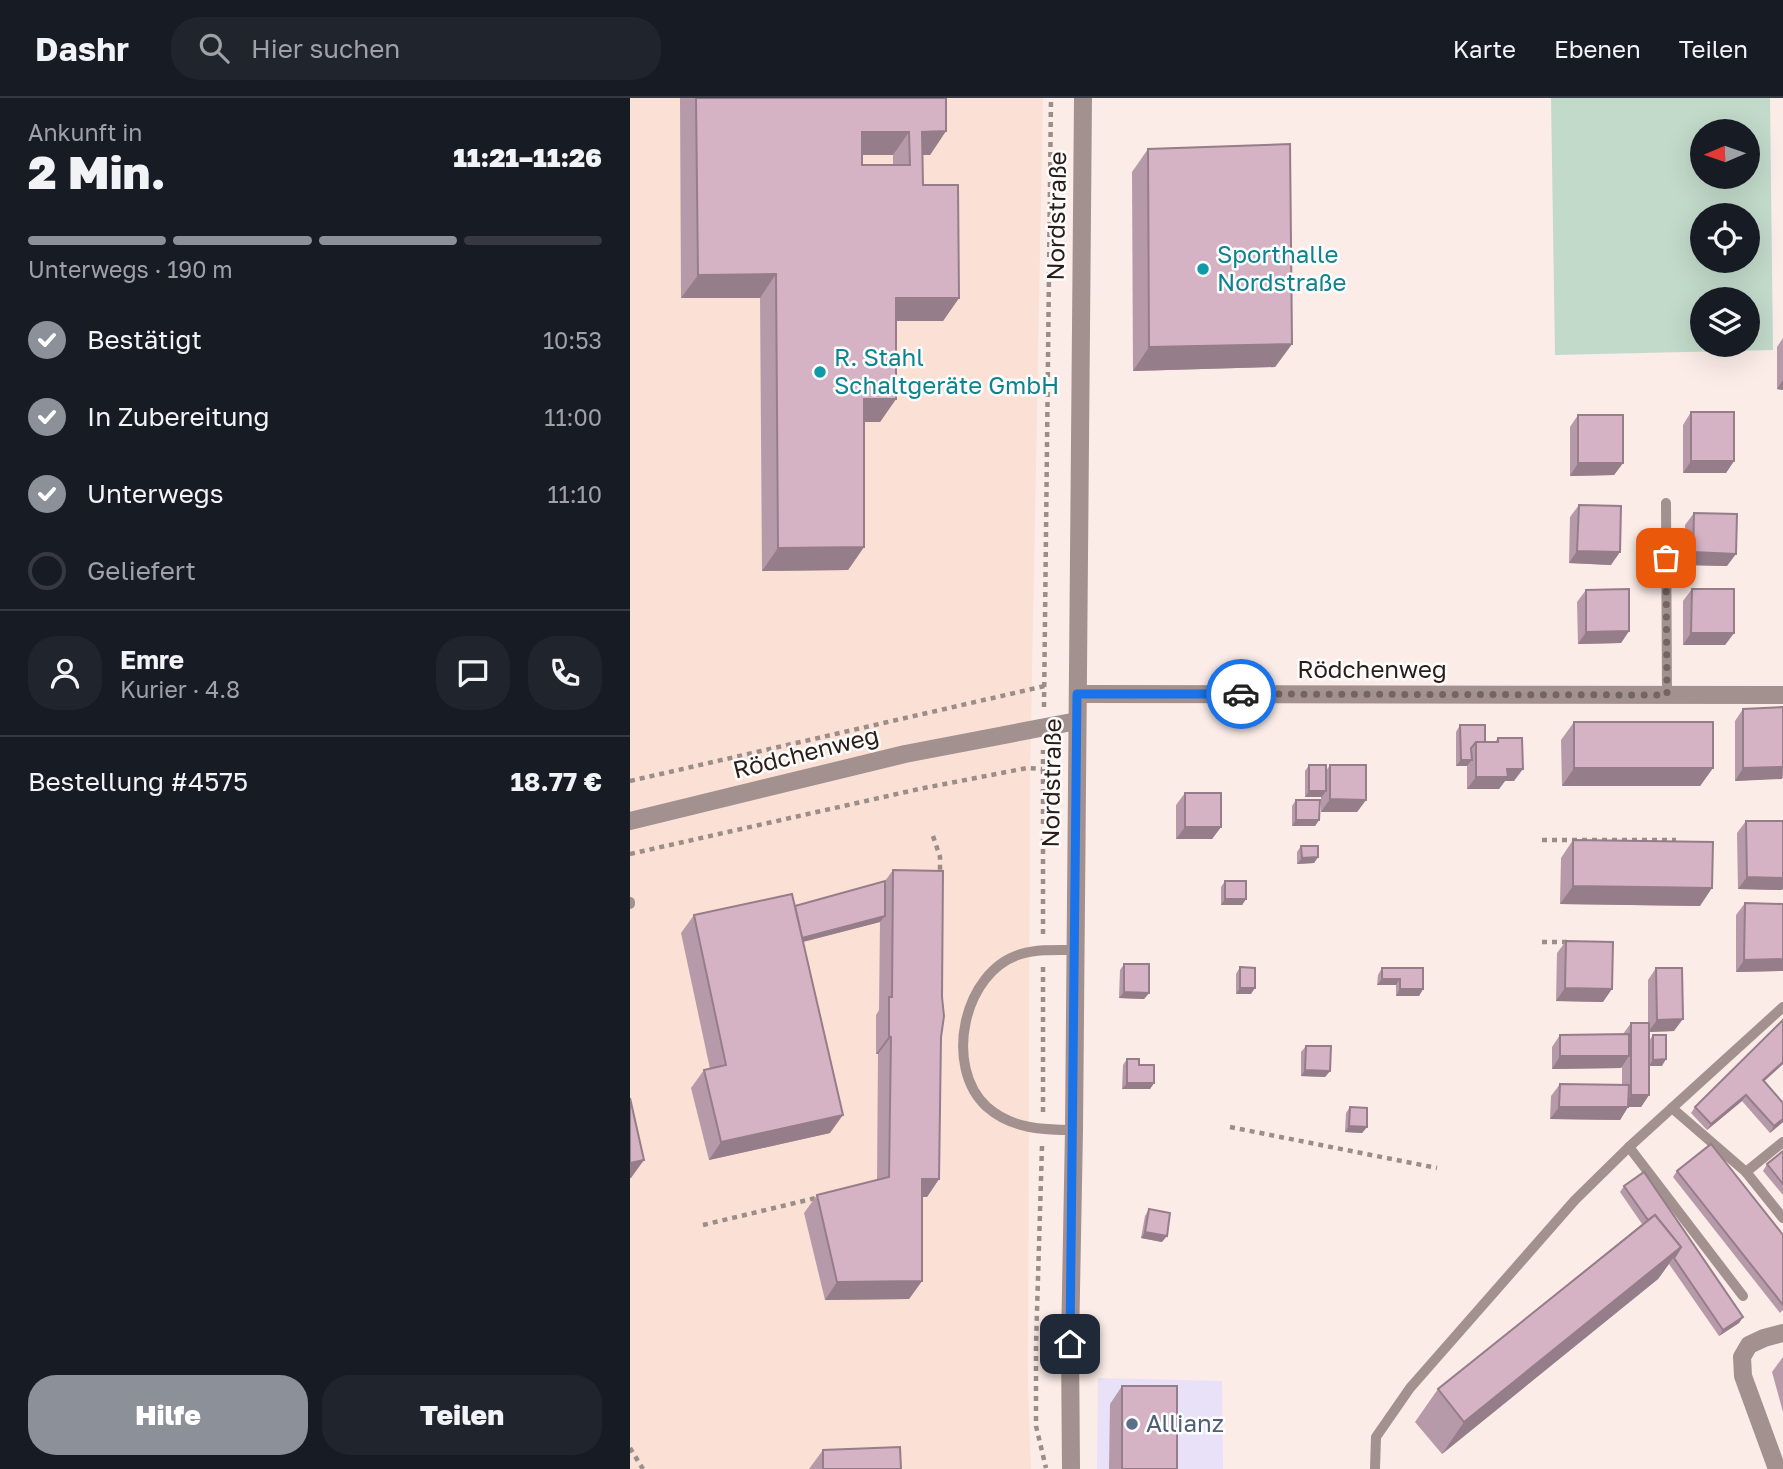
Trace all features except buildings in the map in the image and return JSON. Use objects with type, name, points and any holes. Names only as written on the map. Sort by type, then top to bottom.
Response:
[{"type":"street","name":"Nordstraße","points":[[1071,1469],[1083,98]]},
{"type":"street","name":"Rödchenweg","points":[[1077,694],[1783,695]]},
{"type":"street","name":"Rödchenweg","points":[[630,821],[905,754],[1077,720]]},
{"type":"street","points":[[1777,1469],[1743,1376],[1742,1357],[1749,1345],[1783,1333]]},
{"type":"lane","points":[[1666,503],[1667,695]]},
{"type":"lane","points":[[1074,1130],[1043,1130],[1020,1126],[988,1107],[969,1078],[963,1034],[974,996],[996,967],[1020,954],[1075,950]]},
{"type":"lane","points":[[1375,1469],[1376,1437],[1410,1388],[1575,1200],[1629,1147],[1783,1007]]},
{"type":"lane","points":[[1672,1108],[1746,1172],[1783,1218]]},
{"type":"lane","points":[[1746,1172],[1783,1142]]},
{"type":"lane","points":[[1629,1147],[1743,1296]]},
{"type":"path","points":[[1046,1469],[1036,1426],[1036,1344],[1043,1130],[1042,769],[1051,98]]},
{"type":"path","points":[[630,781],[1045,686]]},
{"type":"path","points":[[630,854],[919,789],[1027,768],[1042,769]]},
{"type":"path","points":[[933,836],[940,857],[940,884]]},
{"type":"path","points":[[1542,840],[1676,840]]},
{"type":"path","points":[[1542,942],[1578,942]]},
{"type":"path","points":[[1230,1127],[1437,1168]]},
{"type":"path","points":[[704,1225],[825,1196]]},
{"type":"path","points":[[630,1448],[643,1469]]},
{"type":"shaded area","points":[[630,98],[1043,98],[1030,780],[1028,1384],[1031,1469],[630,1469]]},
{"type":"shaded area","points":[[1098,1378],[1222,1381],[1223,1469],[1097,1469]]},
{"type":"green space","points":[[1551,98],[1770,98],[1773,350],[1760,350],[1760,287],[1690,287],[1690,352],[1555,355]]},
{"type":"way so far","points":[[1241,694],[1667,695],[1666,558]]},
{"type":"place","name":"Sporthalle Nordstraße","points":[[1203,269]]},
{"type":"place","name":"R. Stahl Schaltgeräte GmbH","points":[[820,372]]},
{"type":"place","name":"Allianz","points":[[1132,1424]]},
{"type":"route","points":[[1070,1344],[1077,694],[1241,694]]}]
